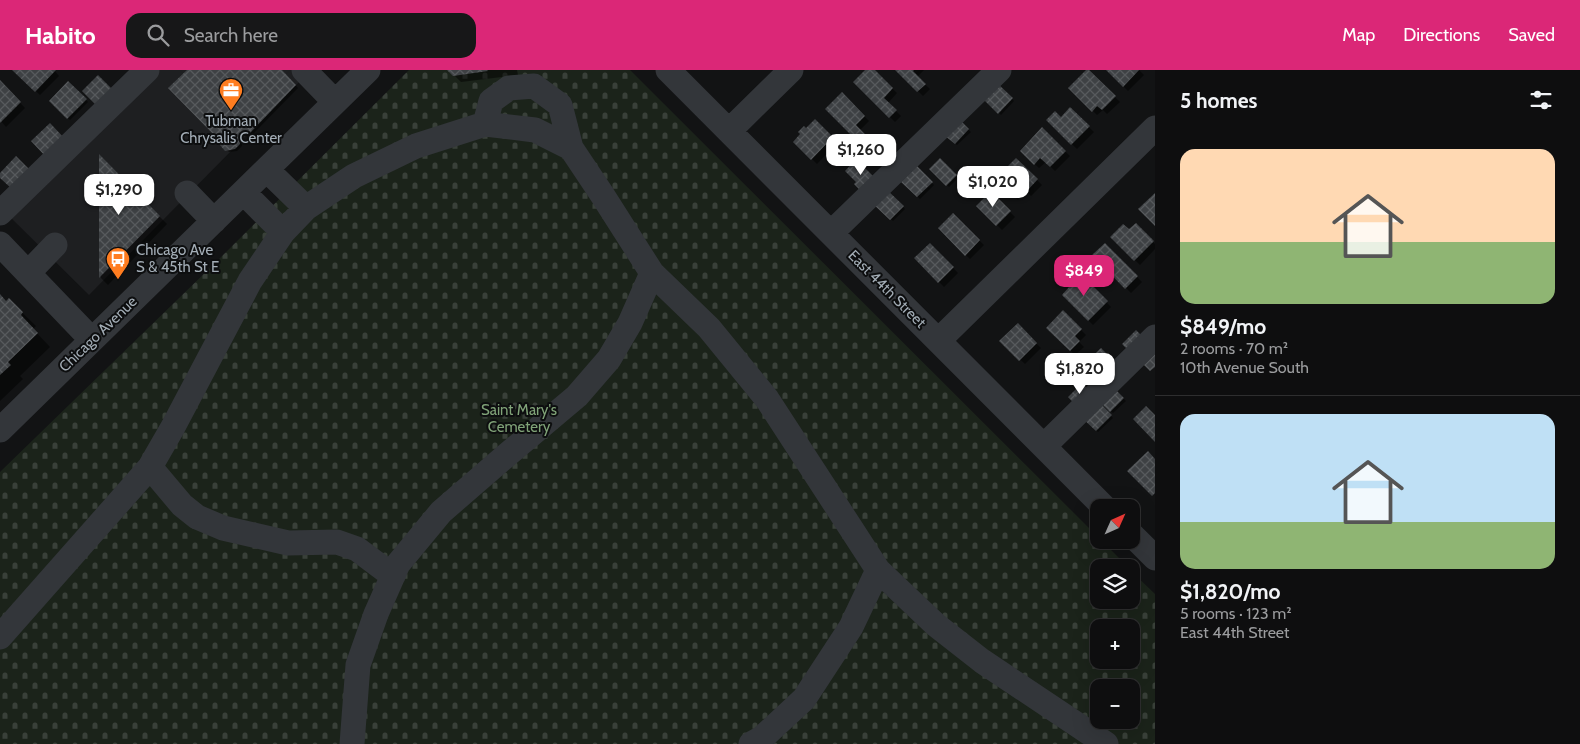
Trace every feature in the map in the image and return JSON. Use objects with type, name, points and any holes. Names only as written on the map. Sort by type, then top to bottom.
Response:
[{"type":"street","points":[[0,214],[147,70]]},
{"type":"street","points":[[304,70],[336,102]]},
{"type":"street","name":"Chicago Avenue","points":[[0,430],[368,70]]},
{"type":"street","name":"East 44th Street","points":[[668,70],[1096,499]]},
{"type":"street","points":[[729,131],[791,70]]},
{"type":"street","points":[[831,233],[999,70]]},
{"type":"street","points":[[485,124],[491,101],[509,88],[534,86],[560,106],[571,148],[652,273],[709,328],[767,399],[878,570],[936,625],[982,662],[1106,744]]},
{"type":"street","points":[[0,637],[150,467],[250,281],[283,232],[306,208],[354,176],[416,146],[485,124],[535,130],[571,148]]},
{"type":"street","points":[[939,340],[1155,128]]},
{"type":"street","points":[[267,170],[306,208]]},
{"type":"street","points":[[187,193],[214,221]]},
{"type":"street","points":[[244,193],[283,232]]},
{"type":"street","points":[[0,244],[92,340]]},
{"type":"street","points":[[28,273],[55,245]]},
{"type":"street","points":[[352,744],[358,665],[376,614],[398,564],[441,512],[577,396],[609,359],[630,323],[652,273]]},
{"type":"street","points":[[1044,446],[1155,337]]},
{"type":"street","points":[[150,467],[182,506],[197,517],[223,528],[288,543],[337,542],[357,549],[393,576]]},
{"type":"street","points":[[1140,541],[1153,552]]},
{"type":"street","points":[[750,744],[762,738],[804,699],[851,627],[878,570]]},
{"type":"shaded area","points":[[150,70],[311,70],[89,295],[4,211]]},
{"type":"green space","name":"Saint Mary's Cemetery","points":[[409,70],[630,70],[1090,529],[1090,549],[1110,549],[1120,559],[1090,559],[1090,609],[1140,609],[1140,580],[1155,594],[1155,744],[0,744],[0,472],[212,266]]},
{"type":"building","points":[[12,70],[56,70],[35,92]]},
{"type":"building","name":"Tubman Chrysalis Center","points":[[187,70],[282,70],[296,85],[249,134],[240,135],[240,144],[235,149],[225,151],[220,145],[221,137],[216,137],[168,88]]},
{"type":"building","points":[[447,70],[487,70],[488,71],[453,76]]},
{"type":"building","points":[[865,70],[875,70],[893,88],[884,98],[897,110],[889,118],[853,82]]},
{"type":"building","points":[[895,70],[914,70],[926,84],[917,92]]},
{"type":"building","points":[[1086,70],[1089,70],[1116,96],[1102,110],[1097,106],[1092,112],[1068,88]]},
{"type":"building","points":[[1106,70],[1139,70],[1123,87]]},
{"type":"building","points":[[98,75],[114,91],[98,107],[82,91]]},
{"type":"building","points":[[0,80],[21,102],[0,123]]},
{"type":"building","points":[[68,81],[87,99],[67,119],[49,101]]},
{"type":"building","points":[[997,83],[1013,98],[998,114],[982,98]]},
{"type":"building","points":[[842,92],[865,116],[856,125],[869,138],[861,145],[825,109]]},
{"type":"building","points":[[1070,107],[1090,126],[1071,145],[1046,120],[1055,111],[1061,117]]},
{"type":"building","points":[[815,119],[833,137],[811,160],[793,142],[800,134],[798,132],[804,126],[806,128]]},
{"type":"building","points":[[959,119],[969,129],[955,144],[944,135]]},
{"type":"building","points":[[50,123],[66,140],[47,158],[31,141]]},
{"type":"building","points":[[1042,127],[1066,151],[1050,167],[1040,158],[1034,165],[1020,151]]},
{"type":"building","points":[[99,154],[160,216],[99,278]]},
{"type":"building","points":[[16,156],[31,171],[12,189],[0,178],[0,173]]},
{"type":"building","points":[[940,158],[957,175],[946,186],[929,169]]},
{"type":"building","points":[[1016,158],[1038,179],[1026,192],[1021,188],[1013,196],[995,179]]},
{"type":"building","points":[[856,159],[877,180],[864,194],[845,171]]},
{"type":"building","points":[[917,166],[933,182],[917,197],[901,182]]},
{"type":"building","points":[[886,189],[904,206],[890,220],[872,203]]},
{"type":"building","points":[[991,191],[1011,211],[996,226],[976,206]]},
{"type":"building","points":[[1155,193],[1155,226],[1138,209]]},
{"type":"building","points":[[953,213],[980,240],[965,256],[938,228]]},
{"type":"building","points":[[1136,223],[1154,241],[1134,261],[1110,237],[1123,224],[1129,229]]},
{"type":"building","points":[[930,243],[954,267],[938,283],[914,258]]},
{"type":"building","points":[[1105,243],[1138,276],[1125,289],[1092,255]]},
{"type":"building","points":[[1080,273],[1108,301],[1088,321],[1062,295],[1069,287],[1068,285]]},
{"type":"building","points":[[0,294],[6,301],[9,298],[23,312],[21,315],[38,333],[8,362],[11,365],[0,375]]},
{"type":"building","points":[[1063,310],[1082,329],[1075,336],[1080,341],[1070,351],[1046,328]]},
{"type":"building","points":[[1018,323],[1037,343],[1019,361],[999,341]]},
{"type":"building","points":[[1136,330],[1145,339],[1131,353],[1122,344]]},
{"type":"building","points":[[1101,348],[1113,360],[1095,377],[1083,365]]},
{"type":"building","points":[[1155,350],[1155,367],[1150,371],[1140,361]]},
{"type":"building","points":[[1082,383],[1091,393],[1077,406],[1068,397]]},
{"type":"building","points":[[1113,387],[1124,398],[1110,412],[1099,401]]},
{"type":"building","points":[[1098,401],[1112,415],[1096,431],[1081,417]]},
{"type":"building","points":[[1146,406],[1155,415],[1155,442],[1133,419]]},
{"type":"building","points":[[1148,451],[1155,459],[1155,493],[1152,496],[1127,471]]},
{"type":"place","name":"Tubman Chrysalis Center","points":[[231,111]]},
{"type":"place","name":"Chicago Ave S & 45th St E","points":[[118,280]]}]
